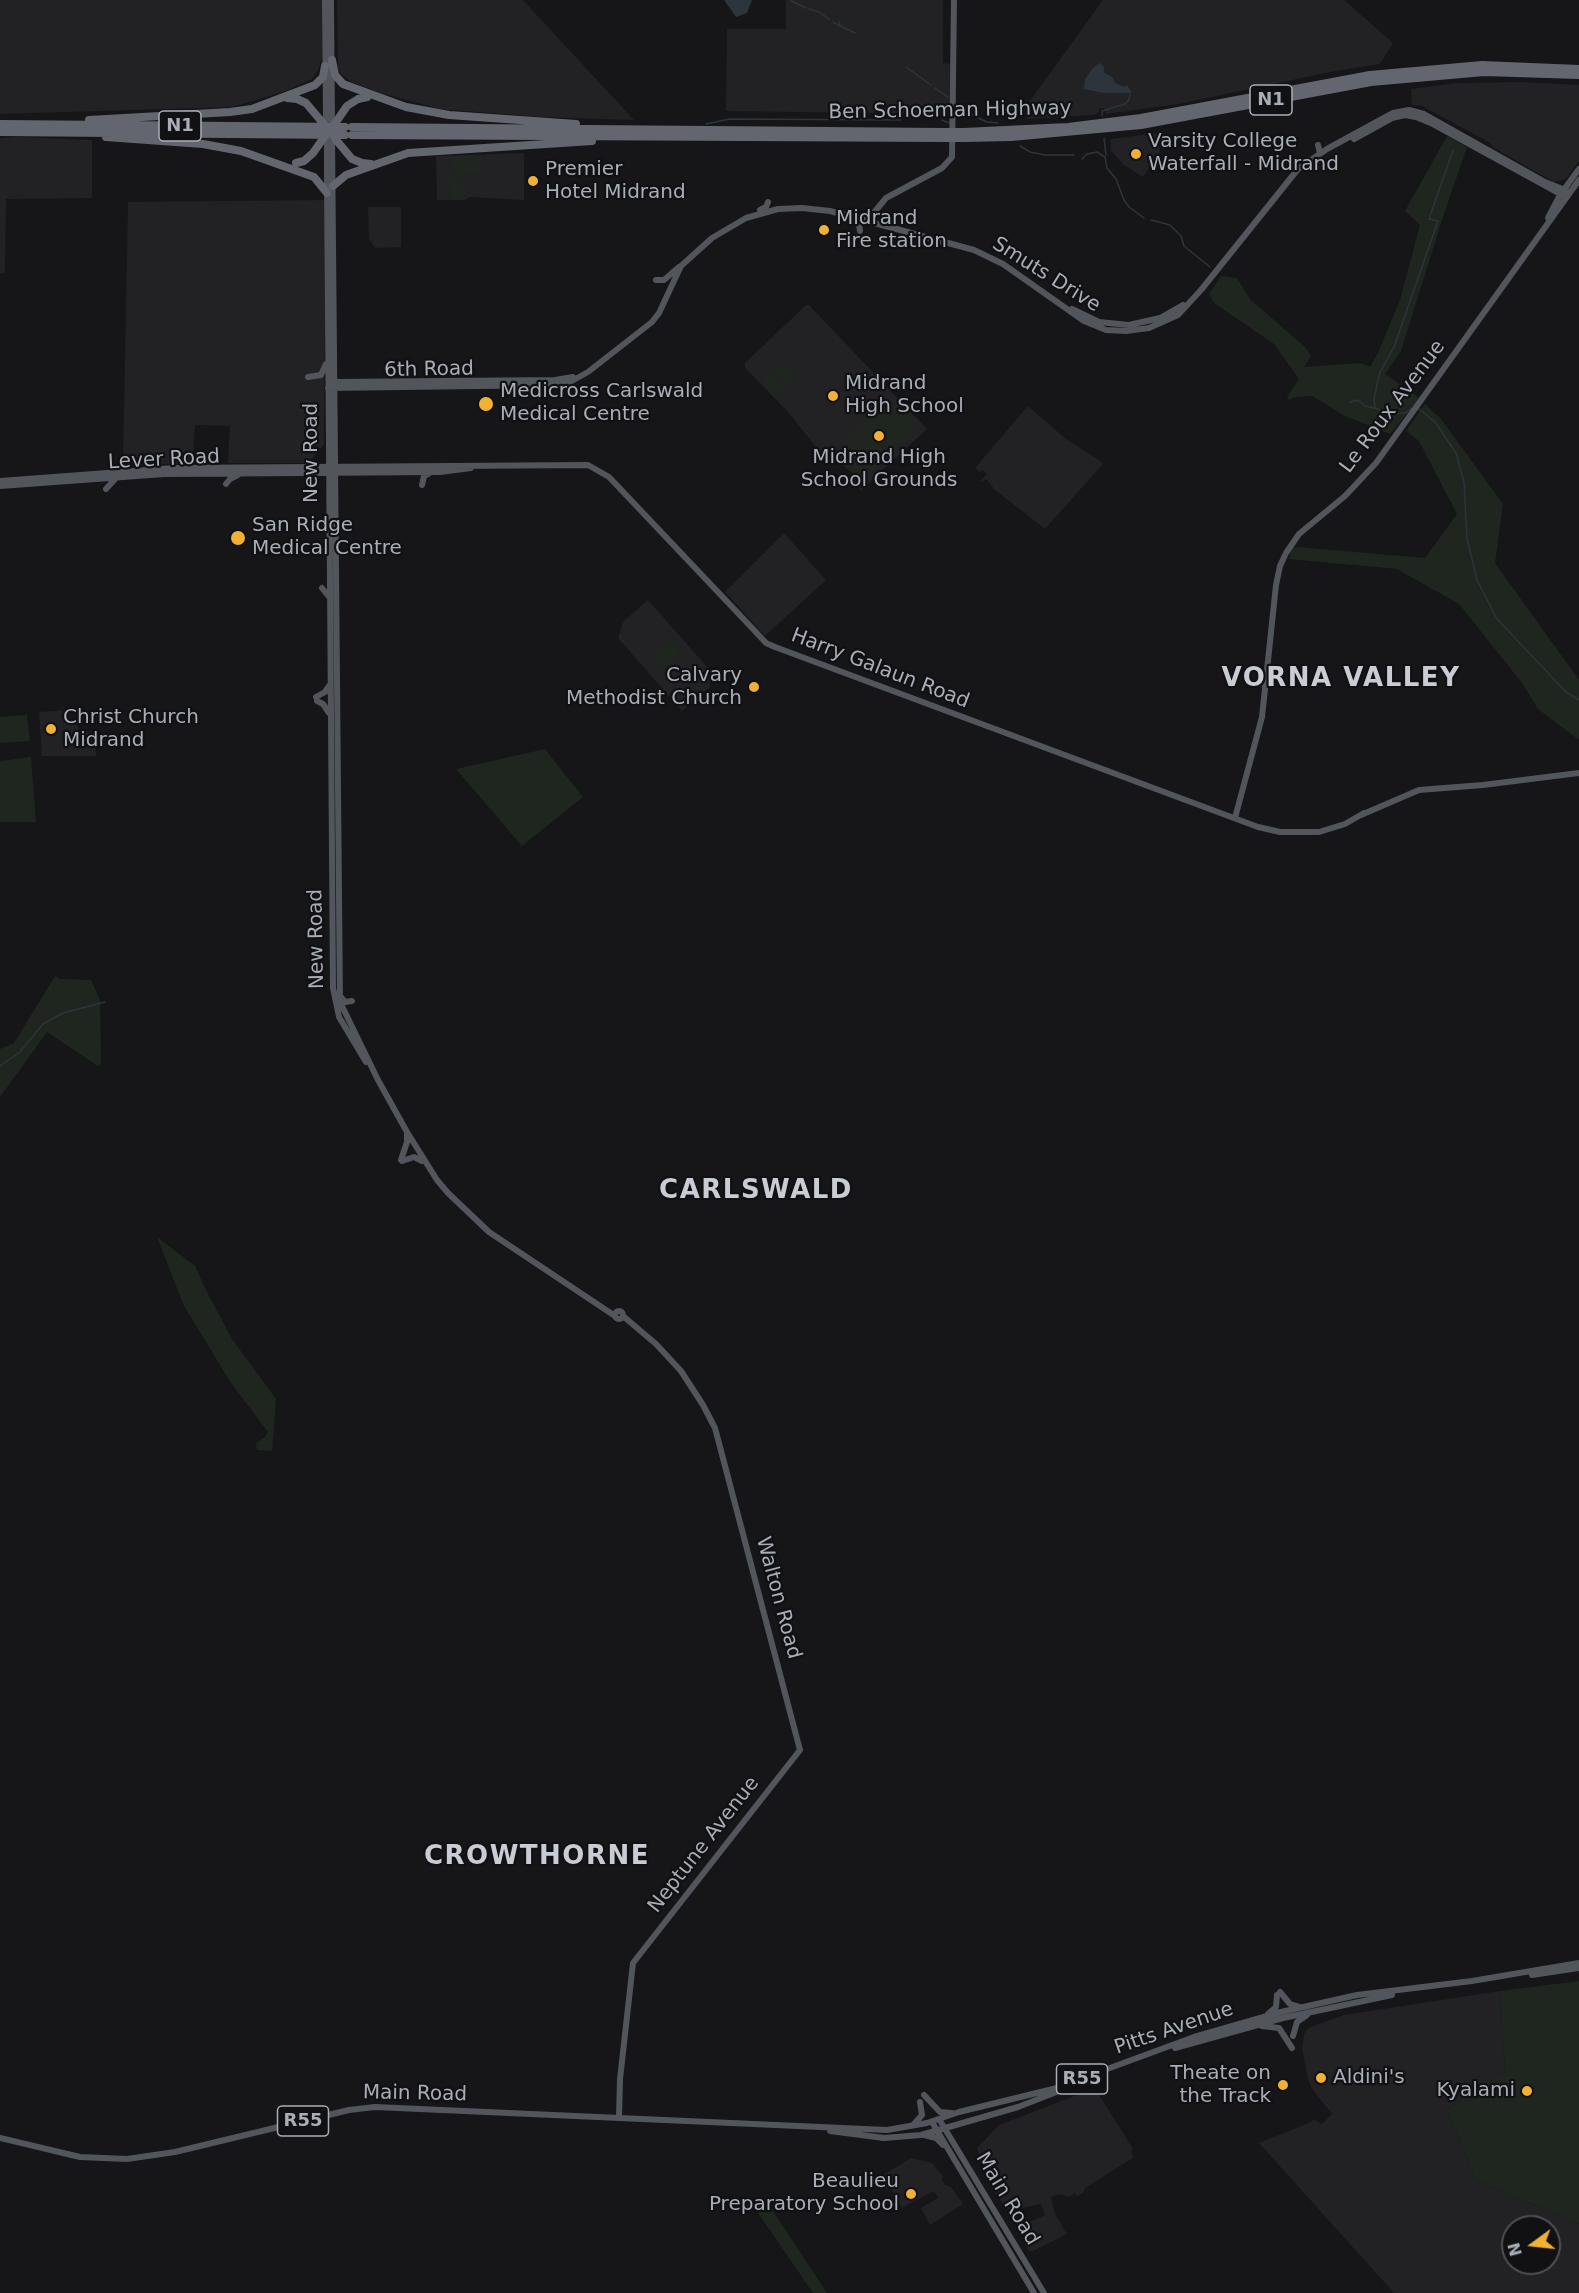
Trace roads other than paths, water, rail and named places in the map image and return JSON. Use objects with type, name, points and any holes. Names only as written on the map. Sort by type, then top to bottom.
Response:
[{"type":"highway","points":[[332,60],[340,82],[412,109],[449,115],[658,129]]},
{"type":"highway","name":"Ben Schoeman Highway","points":[[964,135],[1068,127],[1141,118],[1370,75],[1482,65],[1579,69]]},
{"type":"highway","points":[[266,104],[318,84],[323,77],[325,66]]},
{"type":"highway","name":"Ben Schoeman Highway","points":[[0,124],[662,137],[964,135],[1011,137],[1142,125],[1371,82],[1484,72],[1579,75]]},
{"type":"highway","points":[[276,163],[296,163],[310,156],[347,106],[358,99],[367,97],[388,101]]},
{"type":"highway","points":[[16,123],[230,112],[294,98],[312,107],[344,152],[352,159],[363,163],[378,162]]},
{"type":"highway","name":"Ben Schoeman Highway","points":[[0,133],[658,129],[944,135]]},
{"type":"highway","points":[[0,133],[91,136],[203,144],[241,151],[316,178],[330,187],[343,176],[378,162],[416,152],[662,137]]},
{"type":"main road","name":"New Road","points":[[325,0],[330,187],[328,355],[332,386]]},
{"type":"main road","name":"New Road","points":[[329,131],[332,87],[332,0]]},
{"type":"main road","points":[[869,220],[886,198],[942,168],[952,157],[954,0]]},
{"type":"main road","points":[[1290,178],[1320,153],[1393,113],[1414,111],[1430,117],[1565,194]]},
{"type":"main road","points":[[1290,178],[1353,139],[1392,118],[1405,116],[1416,117],[1433,124],[1565,194]]},
{"type":"main road","points":[[1318,144],[1320,153]]},
{"type":"main road","name":"Le Roux Avenue","points":[[1235,818],[1262,717],[1276,585],[1283,559],[1299,534],[1363,478],[1546,224],[1579,169]]},
{"type":"main road","name":"Smuts Drive","points":[[530,383],[568,379],[594,366],[652,322],[684,263],[719,232],[765,211],[791,208],[821,210],[971,247],[996,257],[1088,318],[1129,328],[1169,314],[1201,290],[1290,178]]},
{"type":"main road","name":"Le Roux Avenue","points":[[1565,194],[1579,180]]},
{"type":"main road","points":[[869,220],[890,199],[919,181]]},
{"type":"main road","points":[[746,218],[765,208],[768,202]]},
{"type":"main road","name":"New Road","points":[[330,208],[334,369],[332,470],[329,496],[333,988],[341,1013]]},
{"type":"main road","points":[[879,210],[878,219],[881,223]]},
{"type":"main road","points":[[845,215],[858,222],[860,231]]},
{"type":"main road","points":[[656,280],[665,279],[684,263]]},
{"type":"main road","points":[[308,377],[317,377],[322,374],[328,355]]},
{"type":"main road","points":[[334,369],[340,378],[354,382]]},
{"type":"main road","name":"6th Road","points":[[332,386],[354,382],[530,383]]},
{"type":"main road","name":"6th Road","points":[[332,386],[530,383]]},
{"type":"main road","points":[[315,467],[325,461],[332,451],[348,466]]},
{"type":"main road","name":"Harry Galaun Road","points":[[332,470],[348,466],[579,464],[592,466],[603,472],[766,643],[1235,818],[1280,832],[1319,832],[1334,828],[1364,813],[1425,789],[1483,785],[1579,773]]},
{"type":"main road","name":"Harry Galaun Road","points":[[332,470],[440,472],[495,465]]},
{"type":"main road","name":"Lever Road","points":[[0,481],[174,468],[315,467],[332,470]]},
{"type":"main road","name":"New Road","points":[[332,470],[335,489],[341,1013]]},
{"type":"main road","name":"Lever Road","points":[[0,486],[164,474],[308,473],[332,470]]},
{"type":"main road","points":[[335,489],[340,478],[356,472]]},
{"type":"main road","points":[[405,472],[415,475],[420,484],[425,475],[440,472]]},
{"type":"main road","points":[[226,484],[233,476],[244,473]]},
{"type":"main road","points":[[308,473],[323,478],[329,496]]},
{"type":"main road","points":[[106,489],[109,483],[116,478]]},
{"type":"main road","points":[[330,587],[336,578]]},
{"type":"main road","points":[[322,588],[330,599]]},
{"type":"main road","points":[[330,701],[334,693],[337,647]]},
{"type":"main road","points":[[337,675],[341,694],[345,699]]},
{"type":"main road","points":[[330,683],[317,699],[326,708],[330,719]]},
{"type":"main road","points":[[331,744],[334,705],[337,697]]},
{"type":"main road","points":[[333,936],[336,931],[336,906],[339,894]]},
{"type":"main road","points":[[339,994],[344,1001],[352,1001]]},
{"type":"main road","name":"Walton Road","points":[[341,1013],[357,1049],[444,1189],[470,1216],[500,1239],[619,1315],[652,1344],[681,1376],[707,1416],[723,1455],[800,1750]]},
{"type":"main road","name":"Walton Road","points":[[398,1116],[444,1189]]},
{"type":"main road","points":[[407,1132],[402,1161],[416,1157],[427,1165]]},
{"type":"main road","name":"Neptune Avenue","points":[[629,1993],[634,1961],[800,1750]]},
{"type":"main road","name":"R55","points":[[1508,1976],[1579,1963]]},
{"type":"main road","name":"R55","points":[[1282,2015],[1304,2007],[1357,1995],[1579,1968]]},
{"type":"main road","name":"R55","points":[[1282,2015],[1440,1986]]},
{"type":"main road","points":[[621,2118],[620,2085],[629,1993]]},
{"type":"main road","points":[[621,2118],[629,1993]]},
{"type":"main road","points":[[1257,2019],[1275,2009],[1279,1993],[1290,2004],[1304,2007]]},
{"type":"main road","points":[[1293,2036],[1299,2020],[1318,2010]]},
{"type":"main road","name":"Pitts Avenue","points":[[936,2120],[1067,2085],[1194,2037],[1257,2019],[1282,2015]]},
{"type":"main road","name":"Pitts Avenue","points":[[941,2129],[1018,2107],[1159,2054],[1282,2015]]},
{"type":"main road","points":[[1253,2026],[1279,2028],[1292,2048]]},
{"type":"main road","points":[[614,2079],[620,2085]]},
{"type":"main road","points":[[924,2095],[940,2112],[959,2112]]},
{"type":"main road","points":[[908,2127],[921,2118],[920,2102]]},
{"type":"main road","name":"Main Road","points":[[0,2138],[70,2156],[127,2159],[175,2152],[349,2110],[367,2108],[875,2131],[908,2127],[936,2120]]},
{"type":"main road","points":[[623,2108],[625,2114],[633,2119]]},
{"type":"main road","points":[[936,2120],[941,2129]]},
{"type":"main road","points":[[968,2122],[958,2128],[955,2137],[968,2166]]},
{"type":"main road","name":"Main Road","points":[[801,2127],[884,2138],[921,2135],[941,2129]]},
{"type":"main road","name":"Main Road","points":[[941,2129],[968,2166],[1044,2293]]},
{"type":"main road","name":"Main Road","points":[[941,2129],[960,2167],[1034,2293]]},
{"type":"main road","points":[[921,2135],[930,2134],[936,2138],[960,2167]]},
{"type":"waterway","points":[[791,1],[806,8]]},
{"type":"waterway","points":[[809,9],[829,19]]},
{"type":"waterway","points":[[833,22],[840,26]]},
{"type":"waterway","points":[[839,22],[840,26],[855,33]]},
{"type":"waterway","points":[[906,67],[931,85]]},
{"type":"waterway","points":[[935,88],[948,97]]},
{"type":"waterway","points":[[1102,116],[1102,111],[1125,104],[1130,94]]},
{"type":"waterway","points":[[963,106],[974,116],[987,122],[998,123]]},
{"type":"waterway","points":[[706,124],[730,119],[901,120]]},
{"type":"waterway","points":[[942,120],[949,123]]},
{"type":"waterway","points":[[1104,138],[1106,155]]},
{"type":"waterway","points":[[1020,146],[1030,152],[1045,155],[1074,155]]},
{"type":"waterway","points":[[1412,408],[1405,413],[1390,414],[1375,408],[1374,399],[1380,372],[1394,347],[1438,221],[1429,219],[1453,150]]},
{"type":"waterway","points":[[1082,159],[1087,154],[1097,152],[1105,157],[1107,168],[1116,179],[1124,200],[1129,207],[1144,218]]},
{"type":"waterway","points":[[1151,220],[1170,225],[1181,236],[1184,246],[1210,267]]},
{"type":"waterway","points":[[1350,402],[1358,400],[1365,406],[1374,408]]},
{"type":"waterway","points":[[1419,409],[1435,422],[1456,453],[1464,482],[1467,538],[1477,580],[1497,619],[1566,692],[1579,700]]},
{"type":"waterway","points":[[0,1066],[19,1053],[43,1024],[63,1013],[105,1002]]},
{"type":"place","name":"Varsity College Waterfall - Midrand","points":[[1136,154]]},
{"type":"place","name":"Premier Hotel Midrand","points":[[533,181]]},
{"type":"place","name":"Midrand Fire station","points":[[824,230]]},
{"type":"place","name":"Midrand High School","points":[[833,396]]},
{"type":"place","name":"Medicross Carlswald Medical Centre","points":[[486,404]]},
{"type":"place","name":"Midrand High School Grounds","points":[[879,436]]},
{"type":"place","name":"San Ridge Medical Centre","points":[[238,538]]},
{"type":"place","name":"Calvary Methodist Church","points":[[754,687]]},
{"type":"place","name":"Christ Church Midrand","points":[[51,729]]},
{"type":"place","name":"Aldini's","points":[[1321,2078]]},
{"type":"place","name":"Theate on the Track","points":[[1283,2085]]},
{"type":"place","name":"Kyalami","points":[[1527,2091]]},
{"type":"place","name":"Beaulieu Preparatory School","points":[[911,2194]]},
{"type":"district","name":"VORNA VALLEY","points":[[1341,679]]},
{"type":"district","name":"CARLSWALD","points":[[756,1191]]},
{"type":"district","name":"CROWTHORNE","points":[[537,1857]]}]
